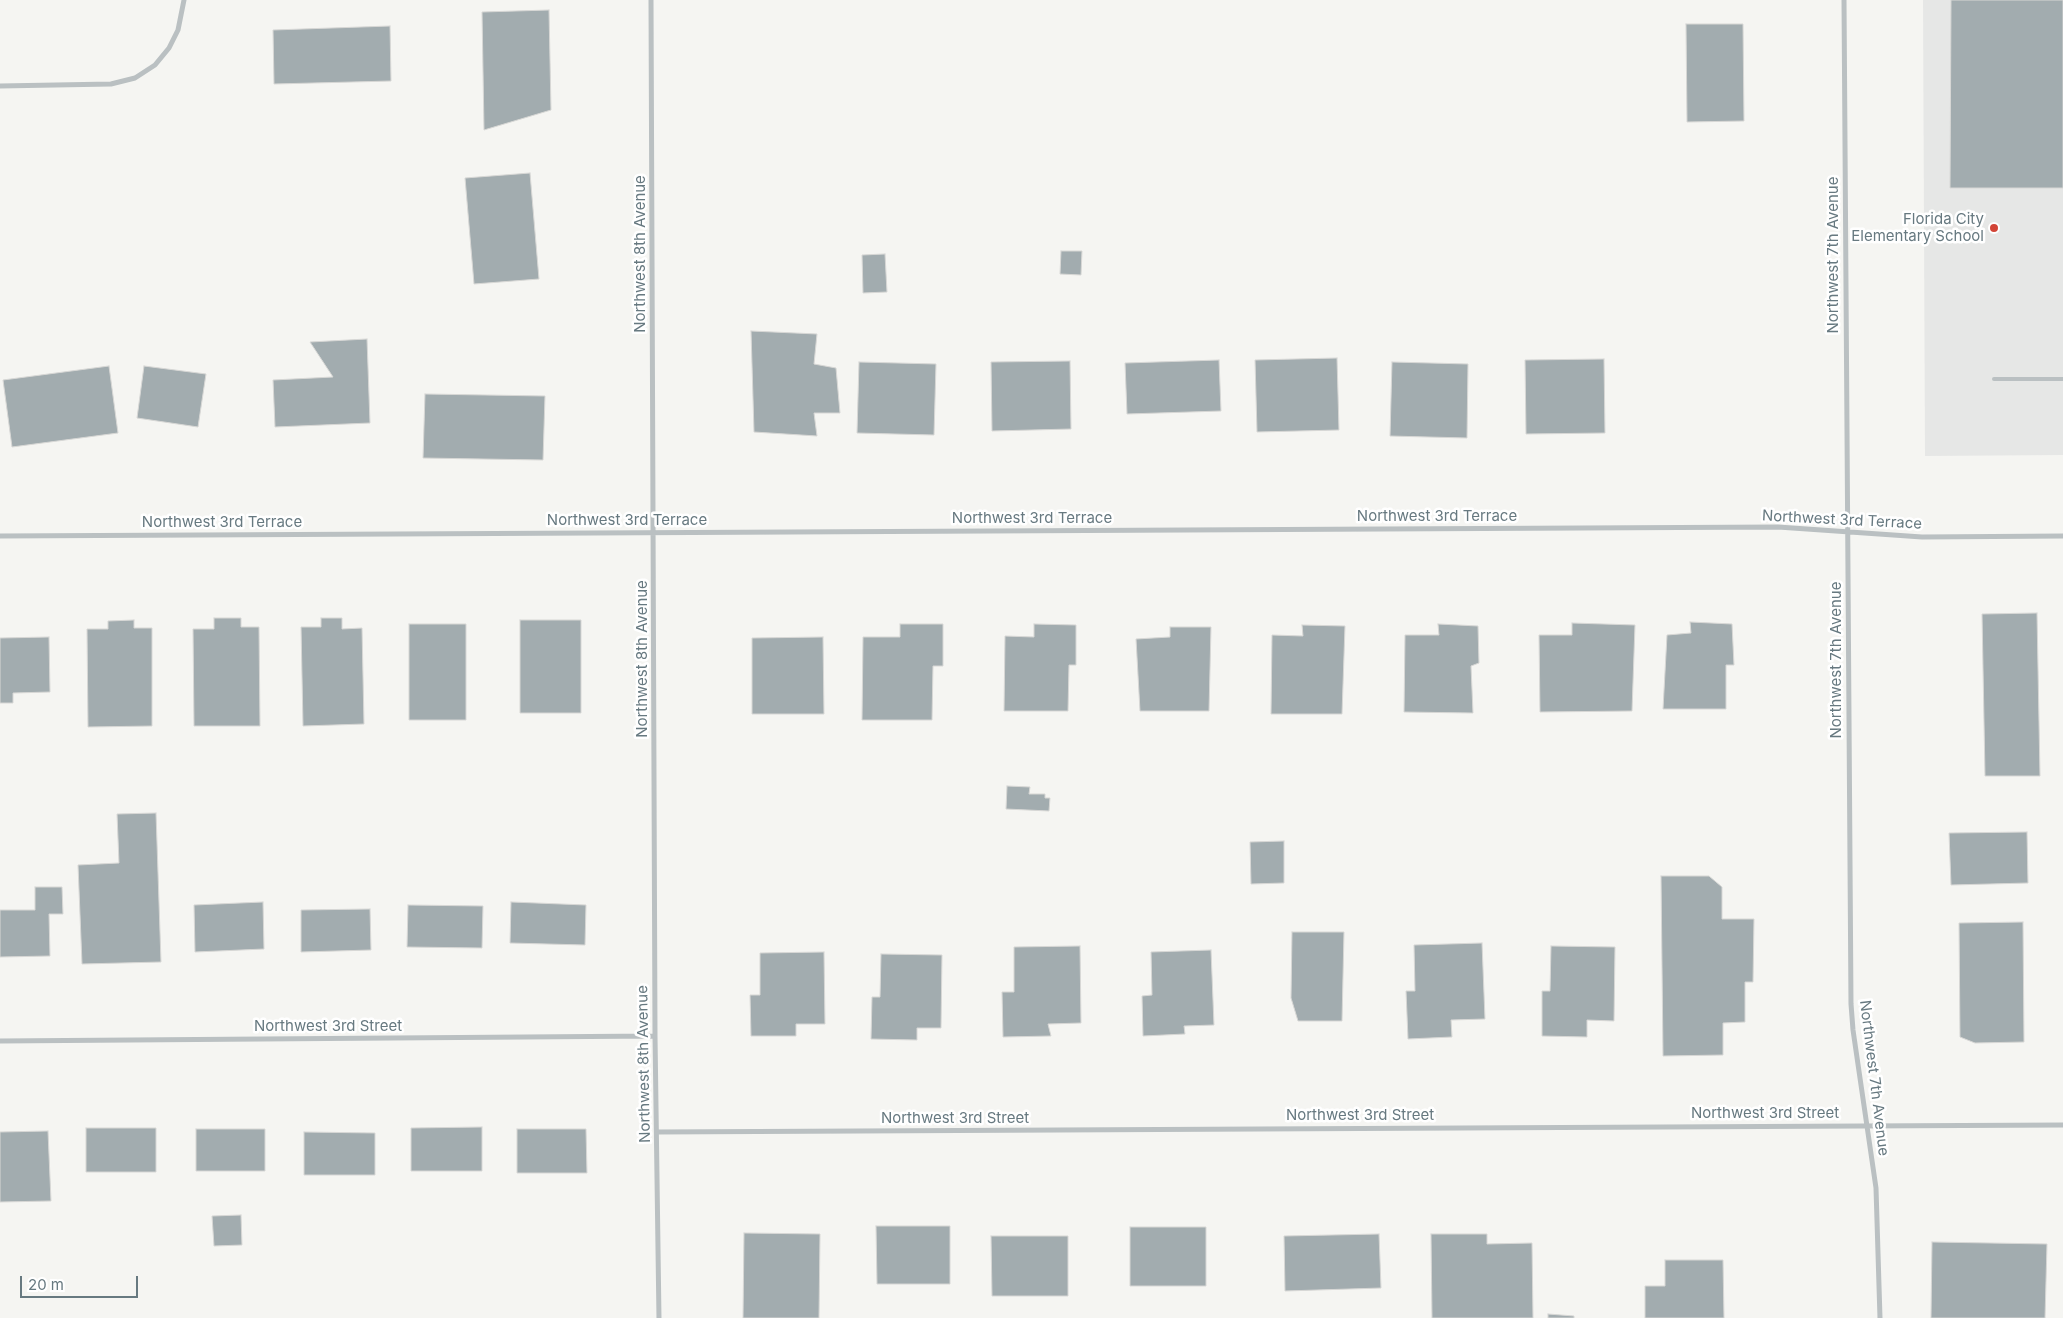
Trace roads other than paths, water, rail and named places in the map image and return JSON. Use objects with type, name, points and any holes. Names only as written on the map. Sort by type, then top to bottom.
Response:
[{"type":"street","points":[[0,86],[112,84],[135,78],[155,65],[169,48],[178,30],[184,0]]},
{"type":"street","name":"Northwest 8th Avenue","points":[[651,0],[655,1036],[659,1318]]},
{"type":"street","name":"Northwest 7th Avenue","points":[[1844,0],[1851,1004],[1852,1030],[1876,1188],[1880,1318]]},
{"type":"street","name":"Northwest 3rd Terrace","points":[[0,536],[1778,527],[1922,537],[2063,536]]},
{"type":"street","name":"Northwest 3rd Street","points":[[0,1041],[655,1036]]},
{"type":"street","name":"Northwest 3rd Street","points":[[657,1132],[2063,1125]]},
{"type":"lane","points":[[1994,379],[2063,379]]},
{"type":"place","name":"Florida City Elementary School","points":[[1994,228]]}]
